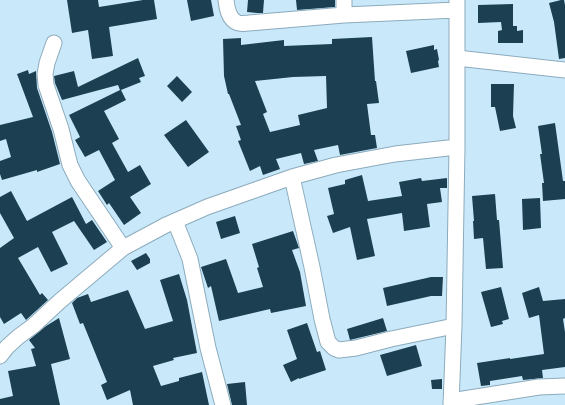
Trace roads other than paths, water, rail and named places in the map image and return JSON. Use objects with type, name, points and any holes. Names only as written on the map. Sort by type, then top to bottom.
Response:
[{"type":"street","points":[[226,0],[227,10],[232,19],[239,23],[249,23],[344,7],[457,5],[457,147],[451,403],[539,387],[565,386]]},
{"type":"street","points":[[54,43],[47,63],[45,74],[46,86],[61,129],[70,164],[78,181],[123,248]]},
{"type":"street","points":[[457,58],[565,70]]},
{"type":"street","points":[[0,356],[18,337],[33,326],[60,301],[123,248],[166,225],[207,207],[292,177],[336,165],[396,154],[457,147]]},
{"type":"street","points":[[292,177],[322,319],[328,342],[334,348],[339,350],[356,348],[454,326]]},
{"type":"street","points":[[175,221],[190,259],[208,348],[223,405]]}]
